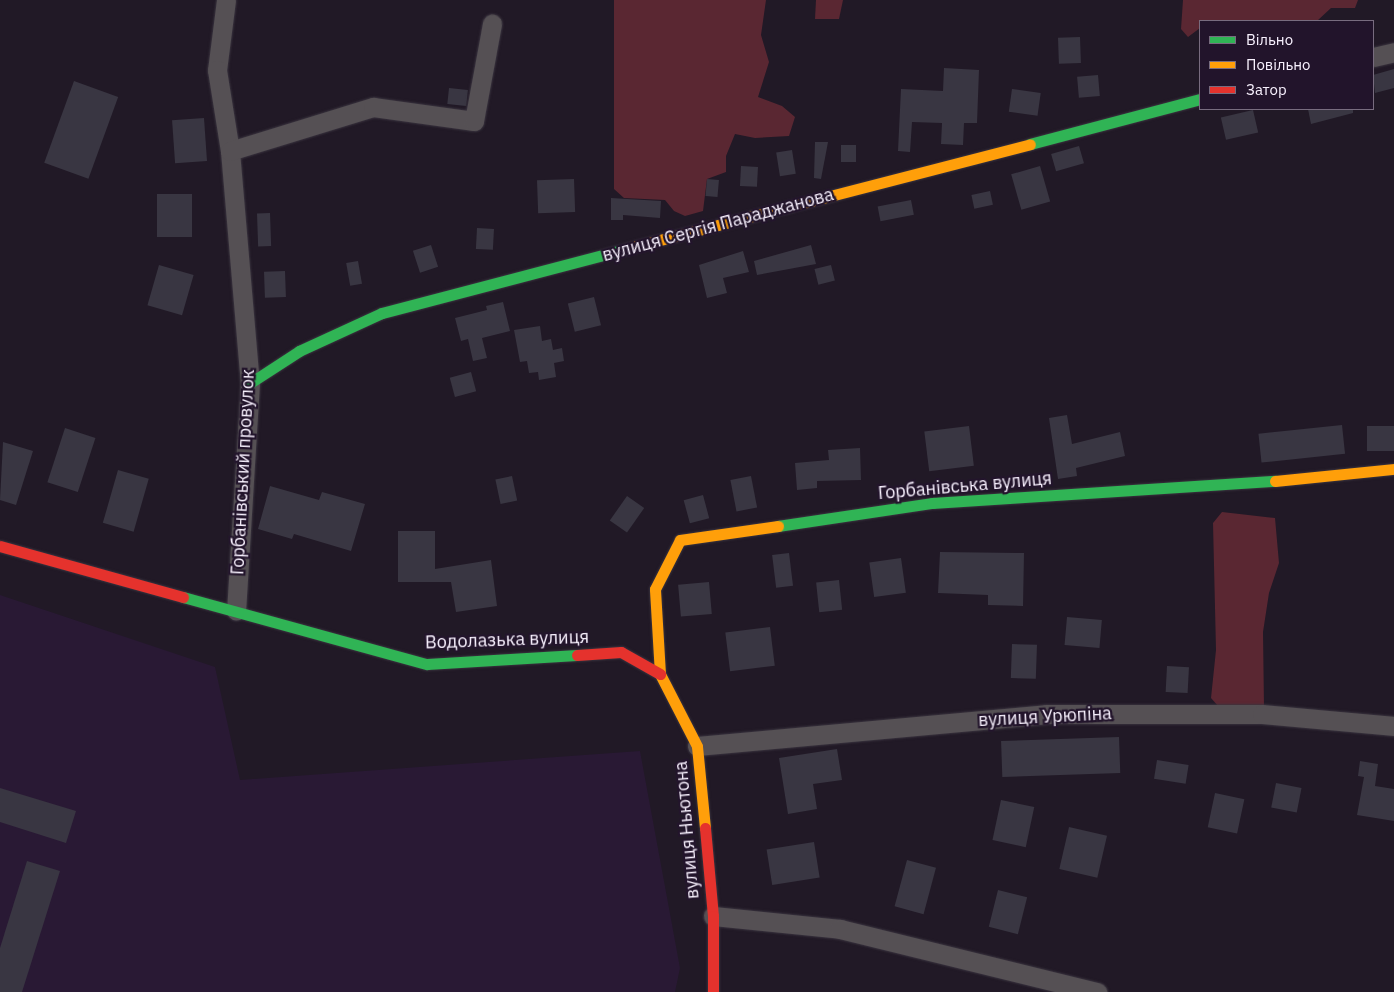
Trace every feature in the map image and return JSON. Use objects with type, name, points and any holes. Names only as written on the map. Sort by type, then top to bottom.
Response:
[{"type":"street","name":"Горбанівський провулок","points":[[226,0],[217,70],[230,151],[250,383],[236,610]]},
{"type":"street","points":[[230,151],[373,107],[474,121],[492,24]]},
{"type":"street","points":[[1374,57],[1394,52]]},
{"type":"street","name":"вулиця Сергія Параджанова","points":[[250,383],[299,351],[382,313],[1199,99]]},
{"type":"street","name":"Горбанівська вулиця","points":[[660,674],[655,590],[680,540],[932,503],[1314,479],[1394,469]]},
{"type":"street","points":[[0,546],[236,610]]},
{"type":"street","name":"Водолазька вулиця","points":[[236,610],[427,664],[620,652],[660,674]]},
{"type":"street","name":"вулиця Ньютона","points":[[660,674],[697,746],[713,916],[713,992]]},
{"type":"street","name":"вулиця Урюпіна","points":[[697,746],[1046,714],[1262,714],[1394,726]]},
{"type":"street","points":[[713,916],[840,930],[1097,992]]},
{"type":"shaded area","points":[[614,0],[766,0],[761,35],[769,62],[758,97],[782,106],[795,117],[789,136],[755,138],[735,134],[726,156],[726,172],[707,179],[703,211],[685,216],[674,211],[665,200],[624,198],[614,189]]},
{"type":"shaded area","points":[[816,0],[843,0],[839,19],[815,19]]},
{"type":"shaded area","points":[[1183,0],[1358,0],[1355,8],[1331,8],[1318,20],[1199,20],[1199,29],[1188,37],[1181,29]]},
{"type":"shaded area","points":[[1222,512],[1275,518],[1279,563],[1269,593],[1263,632],[1264,707],[1218,706],[1211,698],[1216,650],[1213,523]]},
{"type":"shaded area","points":[[0,595],[215,667],[240,780],[640,751],[680,968],[675,992],[0,992]]},
{"type":"building","points":[[1080,37],[1081,63],[1059,64],[1058,38]]},
{"type":"building","points":[[944,68],[979,70],[977,123],[964,123],[963,145],[941,144],[942,123],[912,122],[910,152],[898,151],[901,89],[943,91]]},
{"type":"building","points":[[1394,69],[1394,88],[1375,93],[1374,75]]},
{"type":"building","points":[[1098,75],[1100,96],[1079,98],[1077,77]]},
{"type":"building","points":[[74,81],[118,97],[88,179],[44,163]]},
{"type":"building","points":[[449,88],[468,90],[466,106],[447,104]]},
{"type":"building","points":[[1012,89],[1041,93],[1038,116],[1009,112]]},
{"type":"building","points":[[1253,110],[1258,132],[1226,140],[1221,117]]},
{"type":"building","points":[[1308,110],[1353,110],[1353,113],[1311,124]]},
{"type":"building","points":[[204,118],[207,161],[175,163],[172,120]]},
{"type":"building","points":[[815,142],[828,142],[821,179],[814,178]]},
{"type":"building","points":[[841,145],[856,145],[856,162],[841,162]]},
{"type":"building","points":[[1079,146],[1084,163],[1056,171],[1051,154]]},
{"type":"building","points":[[792,150],[796,174],[780,176],[776,153]]},
{"type":"building","points":[[741,166],[758,167],[757,187],[740,186]]},
{"type":"building","points":[[1040,166],[1050,202],[1021,210],[1011,174]]},
{"type":"building","points":[[574,179],[575,212],[538,213],[537,180]]},
{"type":"building","points":[[707,179],[719,180],[717,197],[706,196]]},
{"type":"building","points":[[990,191],[993,205],[974,209],[971,195]]},
{"type":"building","points":[[157,194],[192,194],[192,237],[157,237]]},
{"type":"building","points":[[611,198],[661,201],[660,218],[623,215],[623,220],[611,220]]},
{"type":"building","points":[[911,200],[914,215],[880,221],[878,206]]},
{"type":"building","points":[[257,213],[270,213],[271,246],[258,246]]},
{"type":"building","points":[[477,228],[494,229],[493,250],[476,249]]},
{"type":"building","points":[[431,245],[438,267],[420,273],[413,251]]},
{"type":"building","points":[[811,245],[816,264],[757,275],[754,261]]},
{"type":"building","points":[[743,251],[749,272],[723,278],[727,293],[707,298],[699,265]]},
{"type":"building","points":[[358,261],[362,284],[350,286],[346,263]]},
{"type":"building","points":[[159,265],[194,275],[182,315],[147,305]]},
{"type":"building","points":[[831,265],[835,281],[818,285],[815,269]]},
{"type":"building","points":[[285,271],[286,297],[265,298],[264,272]]},
{"type":"building","points":[[594,297],[601,325],[575,332],[568,304]]},
{"type":"building","points":[[503,302],[510,331],[482,338],[487,358],[473,361],[468,339],[461,341],[455,318],[487,310],[486,306]]},
{"type":"building","points":[[540,326],[542,341],[551,339],[553,350],[562,348],[564,361],[554,363],[556,377],[539,380],[538,372],[529,373],[527,361],[520,362],[514,330]]},
{"type":"building","points":[[471,372],[476,391],[455,397],[450,378]]},
{"type":"building","points":[[1067,415],[1072,444],[1120,432],[1125,456],[1076,468],[1077,476],[1058,479],[1049,418]]},
{"type":"building","points":[[1342,425],[1345,454],[1261,463],[1258,434]]},
{"type":"building","points":[[969,426],[974,466],[929,471],[924,431]]},
{"type":"building","points":[[1367,426],[1394,426],[1394,451],[1367,451]]},
{"type":"building","points":[[65,428],[95,438],[78,492],[47,482]]},
{"type":"building","points":[[3,442],[33,451],[16,505],[0,500]]},
{"type":"building","points":[[860,448],[861,480],[817,481],[817,488],[797,490],[795,463],[829,460],[828,450]]},
{"type":"building","points":[[118,470],[149,479],[134,532],[103,523]]},
{"type":"building","points":[[512,476],[517,500],[501,504],[495,480]]},
{"type":"building","points":[[751,476],[757,507],[736,511],[730,480]]},
{"type":"building","points":[[270,486],[319,500],[322,492],[365,504],[351,551],[294,534],[292,539],[258,529]]},
{"type":"building","points":[[703,495],[709,518],[690,523],[684,500]]},
{"type":"building","points":[[627,496],[644,508],[627,533],[610,521]]},
{"type":"building","points":[[398,531],[435,531],[435,569],[491,560],[497,606],[456,612],[451,582],[398,582]]},
{"type":"building","points":[[940,552],[1024,553],[1023,606],[988,605],[988,595],[938,593]]},
{"type":"building","points":[[789,553],[793,586],[776,588],[772,555]]},
{"type":"building","points":[[901,558],[906,593],[874,597],[869,562]]},
{"type":"building","points":[[839,580],[842,610],[819,612],[816,582]]},
{"type":"building","points":[[709,582],[712,614],[681,617],[678,585]]},
{"type":"building","points":[[1067,617],[1102,620],[1099,648],[1065,645]]},
{"type":"building","points":[[770,627],[775,666],[730,671],[725,632]]},
{"type":"building","points":[[1012,644],[1037,645],[1036,679],[1011,678]]},
{"type":"building","points":[[1167,666],[1189,667],[1188,693],[1166,692]]},
{"type":"building","points":[[1119,737],[1120,773],[1002,777],[1001,741]]},
{"type":"building","points":[[837,749],[842,780],[813,784],[817,809],[788,814],[779,758]]},
{"type":"building","points":[[1157,760],[1189,765],[1186,784],[1154,779]]},
{"type":"building","points":[[1360,761],[1378,764],[1375,786],[1394,789],[1394,821],[1357,815],[1364,777],[1358,776]]},
{"type":"building","points":[[1276,783],[1302,788],[1297,813],[1271,808]]},
{"type":"building","points":[[0,788],[76,811],[66,843],[0,822]]},
{"type":"building","points":[[1215,793],[1244,799],[1237,833],[1208,827]]},
{"type":"building","points":[[1001,800],[1034,807],[1026,847],[992,840]]},
{"type":"building","points":[[1069,827],[1107,836],[1097,878],[1059,869]]},
{"type":"building","points":[[814,842],[820,878],[772,885],[767,850]]},
{"type":"building","points":[[907,860],[936,868],[924,914],[895,906]]},
{"type":"building","points":[[27,861],[60,871],[22,992],[0,992],[0,948]]},
{"type":"building","points":[[998,890],[1027,897],[1018,934],[989,927]]},
{"type":"traffic: fast","points":[[1030,144],[1199,99]]},
{"type":"traffic: fast","points":[[250,383],[299,351],[382,313],[629,248]]},
{"type":"traffic: fast","points":[[778,526],[932,503],[1275,481]]},
{"type":"traffic: fast","points":[[183,597],[427,664],[577,655]]},
{"type":"traffic: slow","points":[[629,248],[1030,144]]},
{"type":"traffic: slow","points":[[1275,481],[1394,469]]},
{"type":"traffic: slow","points":[[705,828],[697,746],[660,674],[655,589],[680,540],[778,526]]},
{"type":"traffic: jam","points":[[0,546],[183,597]]},
{"type":"traffic: jam","points":[[577,655],[621,652],[660,674]]},
{"type":"traffic: jam","points":[[705,828],[713,916],[713,992]]}]
